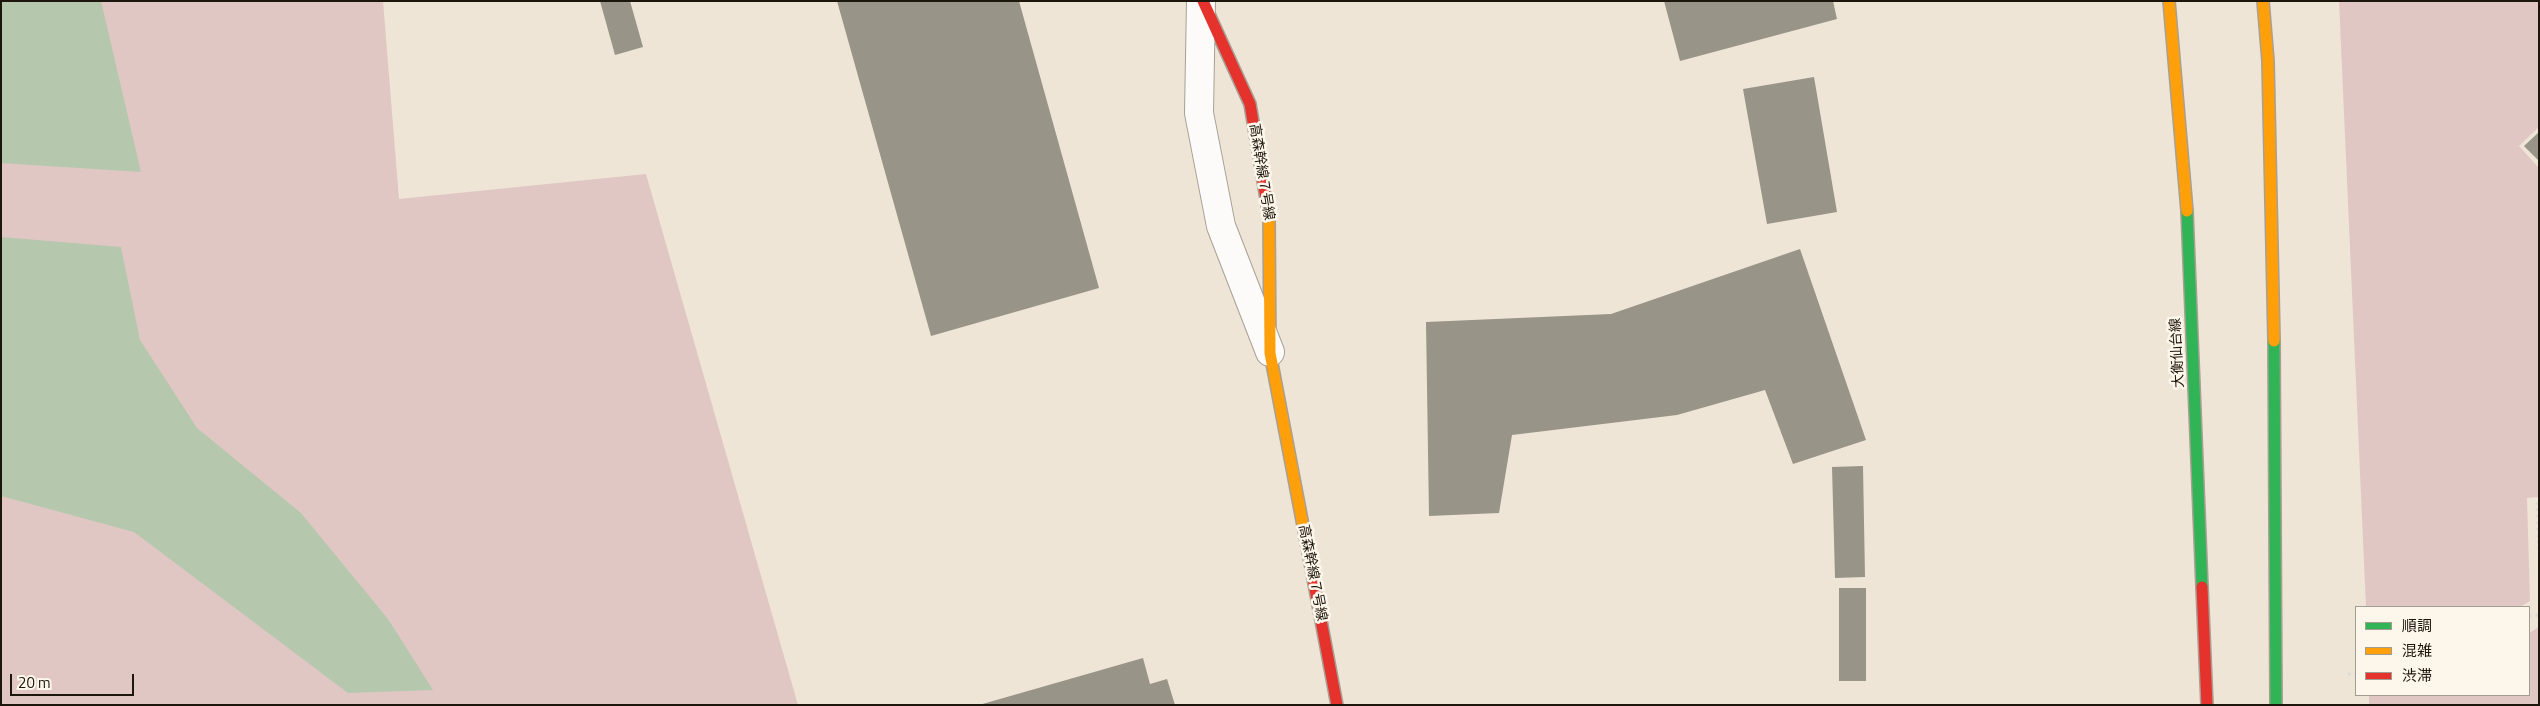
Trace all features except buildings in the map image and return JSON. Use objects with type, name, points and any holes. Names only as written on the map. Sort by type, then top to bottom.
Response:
[{"type":"main road","name":"高森幹線７号線","points":[[1202,1],[1250,104],[1269,213],[1270,353],[1337,705]]},
{"type":"main road","name":"大衡仙台線","points":[[2169,1],[2185,170],[2208,705]]},
{"type":"main road","points":[[2263,1],[2268,61],[2273,222],[2276,705]]},
{"type":"street","name":"高森幹線７号線","points":[[1202,1],[1199,113],[1221,226],[1270,353]]},
{"type":"path","points":[[2539,504],[2537,504],[2539,552]]},
{"type":"path","points":[[2348,674],[2355,674]]},
{"type":"shaded area","points":[[1,1],[383,1],[399,199],[646,174],[798,705],[1,705]]},
{"type":"shaded area","points":[[1,1],[101,1],[141,172],[1,163]]},
{"type":"shaded area","points":[[2339,1],[2539,1],[2539,127],[2519,146],[2539,168],[2539,497],[2527,498],[2530,601],[2522,606],[2366,606]]},
{"type":"shaded area","points":[[1,237],[121,247],[140,340],[197,428],[301,513],[388,619],[433,690],[348,693],[134,532],[1,496]]},
{"type":"shaded area","points":[[2539,627],[2539,705],[2369,705],[2369,696],[2530,696],[2530,632]]},
{"type":"traffic: fast","points":[[2187,211],[2202,587]]},
{"type":"traffic: fast","points":[[2274,341],[2276,705]]},
{"type":"traffic: slow","points":[[2169,1],[2187,211]]},
{"type":"traffic: slow","points":[[2263,1],[2268,61],[2274,341]]},
{"type":"traffic: slow","points":[[1269,216],[1270,353],[1305,536]]},
{"type":"traffic: jam","points":[[1203,1],[1250,104],[1269,216]]},
{"type":"traffic: jam","points":[[1305,536],[1337,705]]},
{"type":"traffic: jam","points":[[2202,587],[2207,705]]}]
